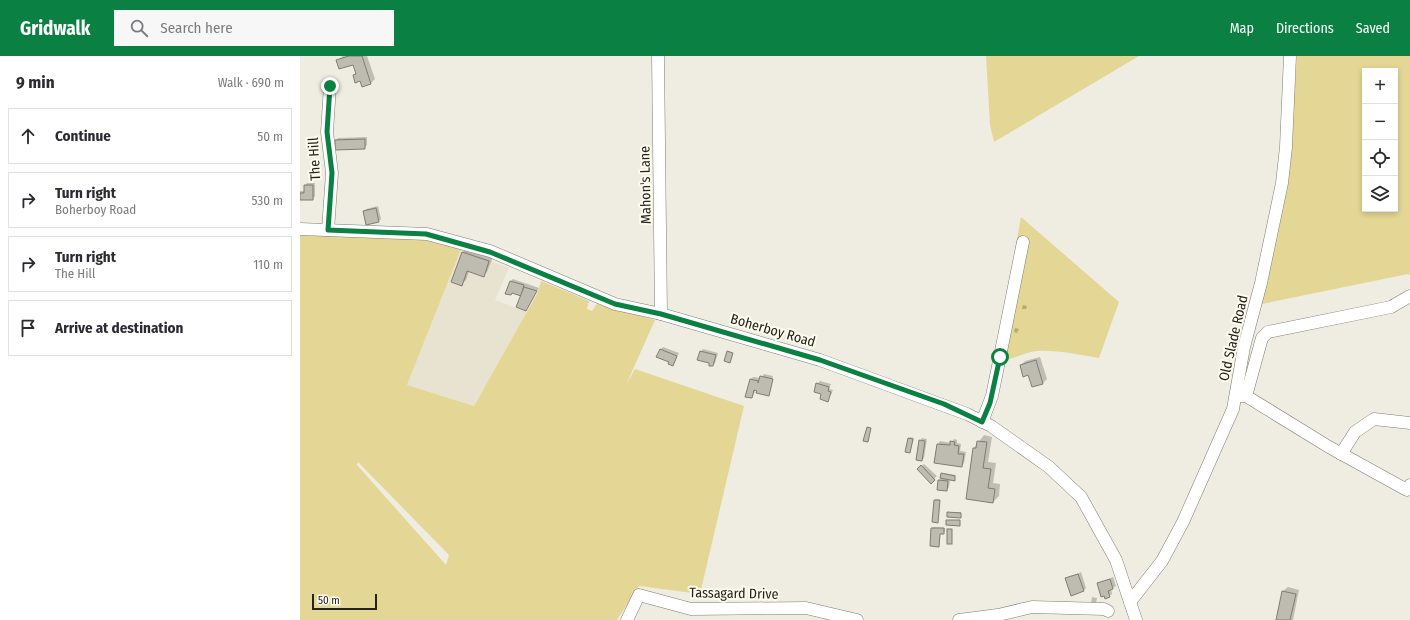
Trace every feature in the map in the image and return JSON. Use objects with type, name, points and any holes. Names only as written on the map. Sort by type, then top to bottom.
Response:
[{"type":"street","name":"Mahon's Lane","points":[[658,56],[661,314]]},
{"type":"street","name":"Old Slade Road","points":[[1130,602],[1162,561],[1183,522],[1240,396],[1282,183],[1286,147],[1290,56]]},
{"type":"street","name":"The Hill","points":[[328,230],[332,173],[327,132],[330,86]]},
{"type":"street","name":"Boherboy Road","points":[[300,229],[426,234],[490,252],[615,304],[661,314],[820,360],[944,404],[982,422],[1049,467],[1081,497],[1116,560],[1136,620]]},
{"type":"street","points":[[982,422],[992,396],[1023,242]]},
{"type":"street","points":[[1410,296],[1391,307],[1268,332],[1262,338],[1240,396],[1407,490],[1410,486]]},
{"type":"street","points":[[1341,454],[1355,432],[1374,419],[1410,423]]},
{"type":"street","name":"Tassagard Drive","points":[[627,620],[639,594],[691,609],[806,608],[858,620]]},
{"type":"street","points":[[959,620],[998,615],[1032,607],[1104,609],[1108,611]]},
{"type":"shaded area","points":[[986,56],[1139,56],[994,142],[990,125]]},
{"type":"shaded area","points":[[1297,56],[1410,56],[1410,275],[1408,274],[1262,304],[1279,227],[1293,114]]},
{"type":"shaded area","points":[[1021,217],[1119,302],[1099,358],[1061,352],[1037,351],[1006,360],[995,360]]},
{"type":"shaded area","points":[[300,233],[424,240],[461,249],[407,385],[474,406],[538,292],[541,281],[589,301],[587,309],[592,311],[597,304],[655,320],[626,385],[635,369],[744,406],[700,594],[639,586],[617,620],[300,620]],"holes":[[[358,462],[449,555],[446,565],[357,465]]]},
{"type":"shaded area","points":[[461,249],[509,268],[495,300],[527,312],[474,406],[407,385]]},
{"type":"building","points":[[349,56],[362,56],[371,84],[362,87],[360,81],[355,83],[353,75],[356,74],[353,65],[339,69],[336,60]]},
{"type":"building","points":[[365,139],[365,149],[335,150],[335,140]]},
{"type":"building","points":[[304,185],[313,185],[313,200],[300,200],[300,193],[304,193]]},
{"type":"building","points":[[376,208],[379,222],[366,225],[363,211]]},
{"type":"building","points":[[462,252],[489,261],[484,277],[467,271],[462,286],[451,282]]},
{"type":"building","points":[[510,281],[524,285],[521,296],[512,293],[511,295],[505,294]]},
{"type":"building","points":[[524,287],[537,291],[526,311],[516,307]]},
{"type":"building","points":[[660,349],[677,356],[673,366],[668,364],[669,362],[656,357]]},
{"type":"building","points":[[700,351],[716,355],[713,366],[709,366],[709,363],[697,360]]},
{"type":"building","points":[[727,351],[733,353],[730,363],[724,361]]},
{"type":"building","points":[[1036,360],[1043,384],[1032,387],[1028,375],[1023,377],[1020,365]]},
{"type":"building","points":[[760,376],[773,379],[769,396],[756,393],[757,391],[754,390],[752,398],[745,397],[750,379],[758,381],[758,383]]},
{"type":"building","points":[[816,383],[829,387],[828,391],[831,392],[828,402],[820,399],[821,394],[814,392]]},
{"type":"building","points":[[867,427],[871,428],[868,442],[863,441]]},
{"type":"building","points":[[908,438],[913,439],[910,453],[905,452]]},
{"type":"building","points":[[919,440],[925,441],[922,461],[916,460]]},
{"type":"building","points":[[950,441],[955,442],[954,445],[959,446],[958,454],[964,454],[962,467],[934,463],[937,444],[950,445]]},
{"type":"building","points":[[977,441],[987,442],[983,468],[991,469],[988,488],[995,489],[993,503],[966,499],[973,448],[976,448]]},
{"type":"building","points":[[921,465],[935,480],[931,484],[917,469]]},
{"type":"building","points":[[941,473],[955,476],[955,481],[940,478]]},
{"type":"building","points":[[938,480],[948,481],[947,491],[937,490]]},
{"type":"building","points":[[934,500],[940,500],[938,523],[932,522]]},
{"type":"building","points":[[947,512],[961,513],[961,518],[947,517]]},
{"type":"building","points":[[946,520],[960,520],[960,526],[946,525]]},
{"type":"building","points":[[931,528],[944,528],[944,534],[940,534],[939,547],[930,546]]},
{"type":"building","points":[[947,529],[952,529],[952,544],[947,544]]},
{"type":"building","points":[[1078,574],[1084,591],[1071,596],[1065,578]]},
{"type":"building","points":[[1110,579],[1113,589],[1108,591],[1110,597],[1105,599],[1104,596],[1101,597],[1097,583]]},
{"type":"building","points":[[1282,591],[1296,594],[1290,620],[1276,620]]},
{"type":"route","points":[[330,86],[327,132],[332,173],[328,230],[426,234],[490,252],[615,304],[661,314],[820,360],[944,404],[982,422],[992,396],[1000,357]]}]
